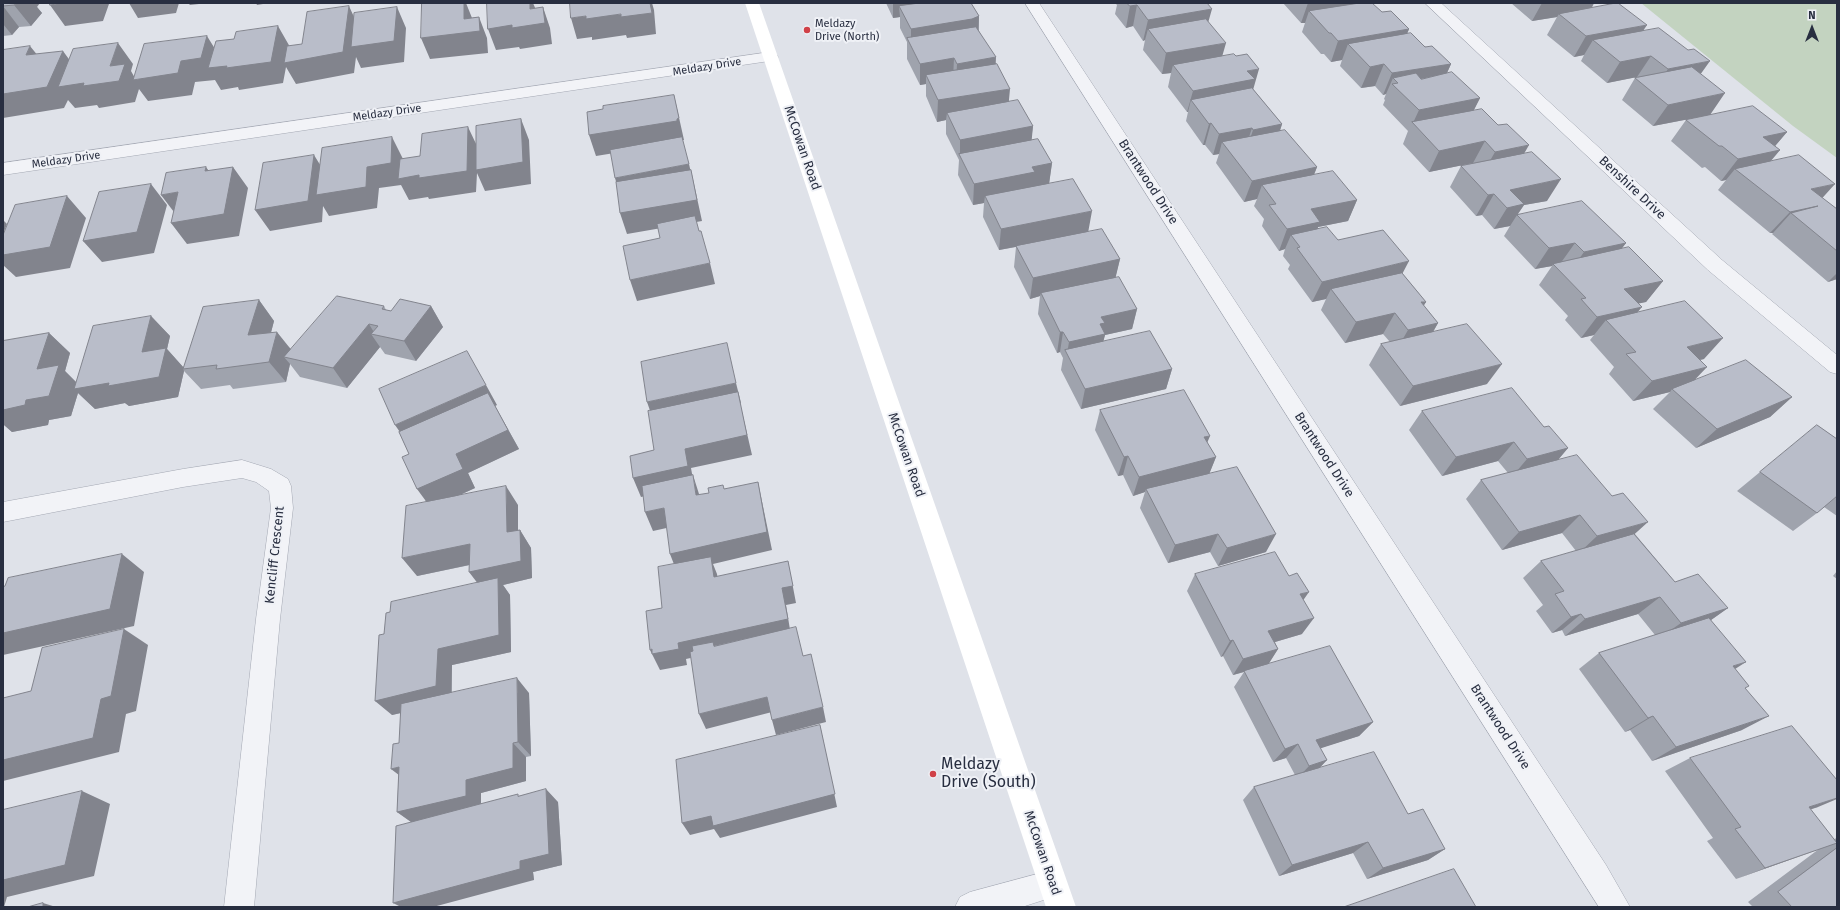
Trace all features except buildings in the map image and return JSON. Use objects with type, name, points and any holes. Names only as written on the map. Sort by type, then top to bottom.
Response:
[{"type":"main road","name":"McCowan Road","points":[[752,3],[1056,896]]},
{"type":"street","name":"Brantwood Drive","points":[[1032,3],[1615,907]]},
{"type":"street","name":"Benshire Drive","points":[[1432,3],[1714,265],[1837,366]]},
{"type":"street","name":"Meldazy Drive","points":[[3,169],[770,57]]},
{"type":"street","name":"Kencliff Crescent","points":[[3,512],[183,478],[242,469],[263,475],[280,486],[282,508],[268,618],[239,907]]},
{"type":"street","points":[[970,907],[1056,896]]},
{"type":"green space","points":[[1641,3],[1837,3],[1837,158],[1793,126]]},
{"type":"place","name":"Meldazy Drive (North)","points":[[807,30]]},
{"type":"place","name":"Meldazy Drive (South)","points":[[933,774]]}]
